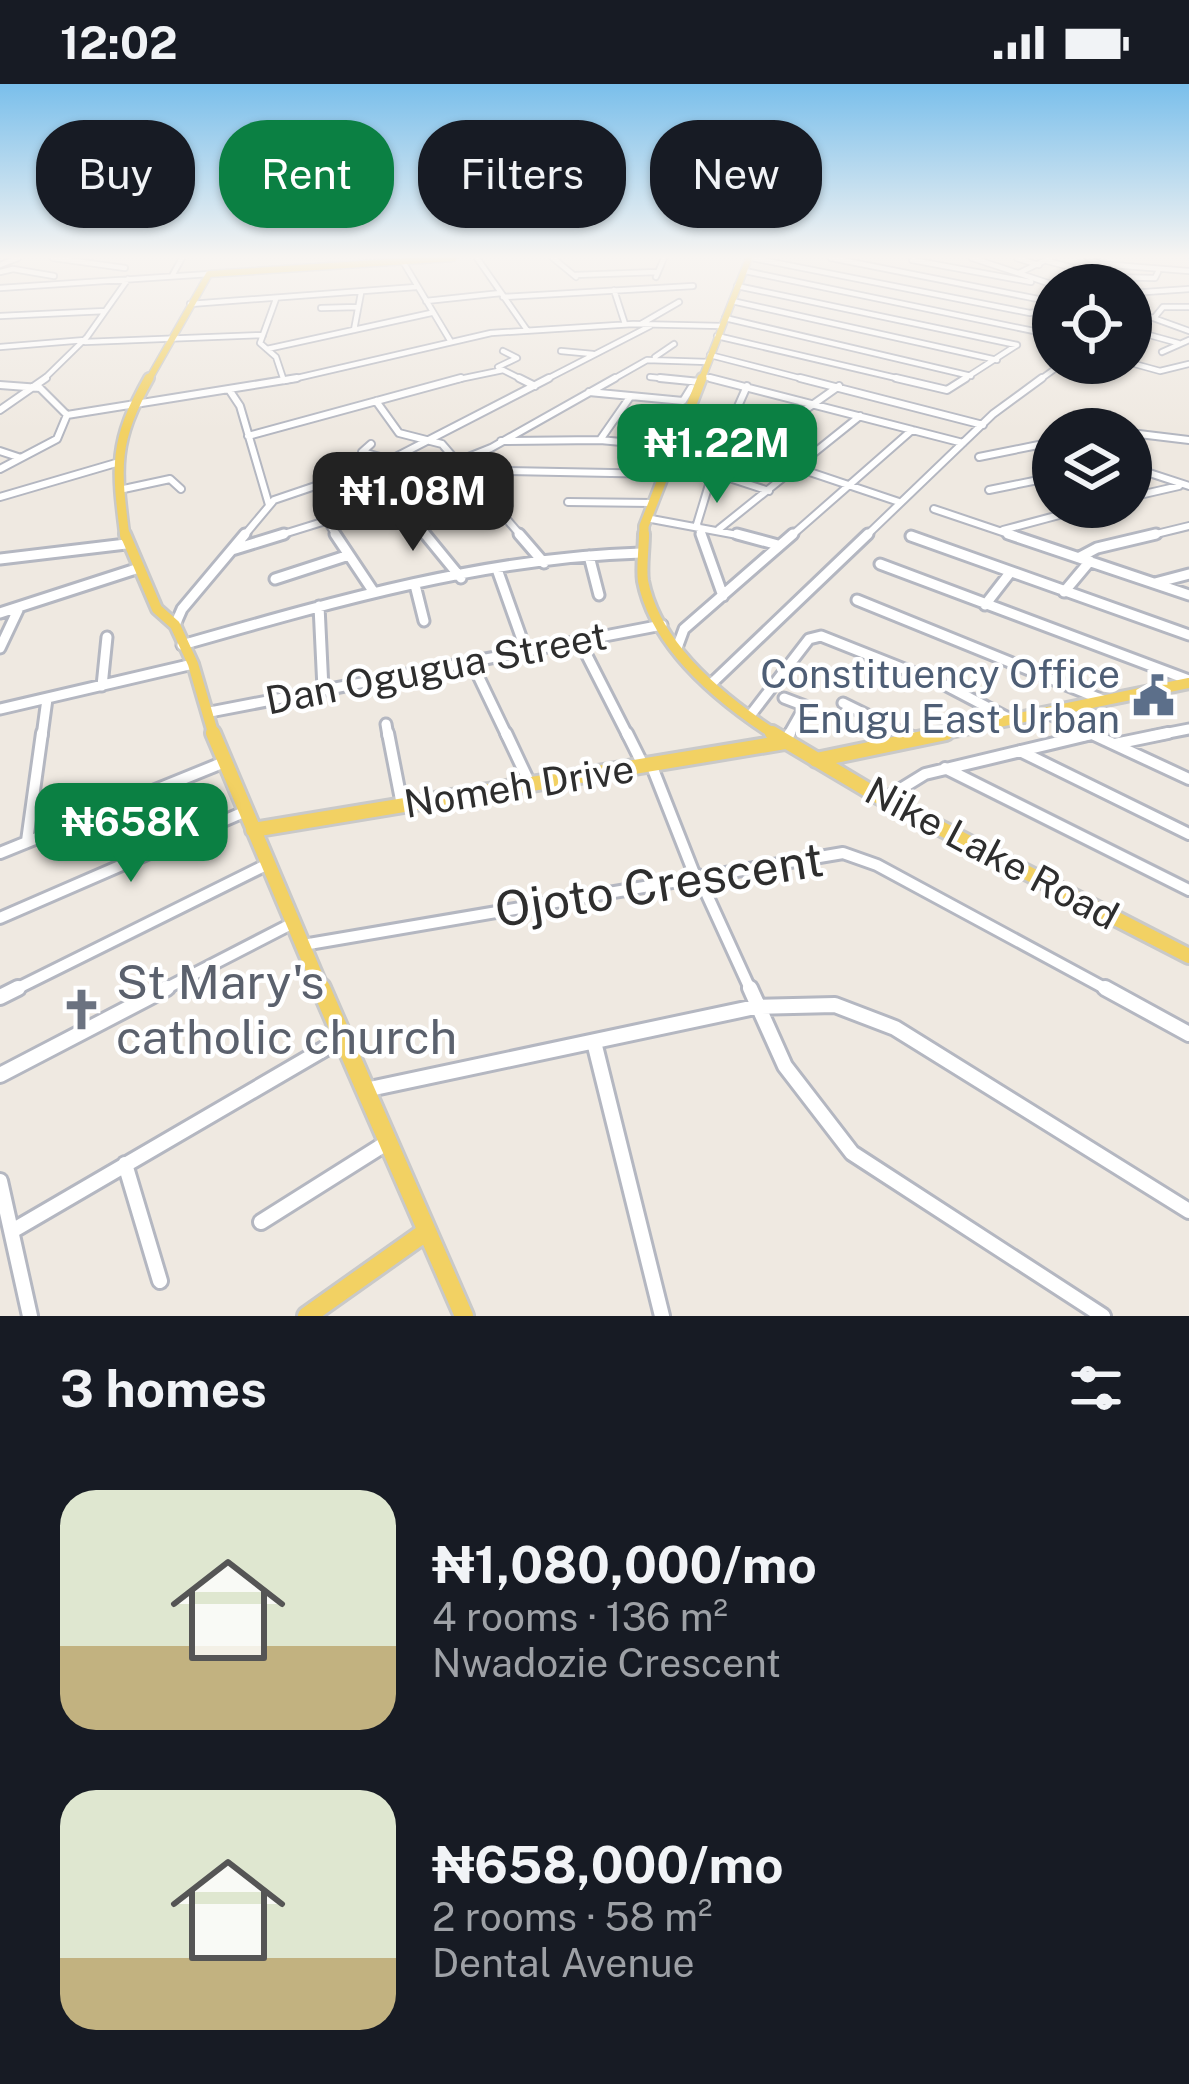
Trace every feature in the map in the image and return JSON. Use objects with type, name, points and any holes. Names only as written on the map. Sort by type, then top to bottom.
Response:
[{"type":"main road","points":[[185,315],[134,405],[116,463],[126,544],[157,609],[175,625],[193,664],[222,763],[464,1316]]},
{"type":"main road","points":[[726,315],[700,382],[685,406],[646,518],[641,553],[647,590],[662,626],[710,685],[749,717],[790,745],[834,758],[1189,682]]},
{"type":"main road","name":"Nomeh Drive","points":[[253,830],[790,745]]},
{"type":"main road","name":"Nike Lake Road","points":[[834,758],[845,776],[1189,956]]},
{"type":"main road","points":[[308,1316],[427,1231]]},
{"type":"street","points":[[0,410],[40,388],[85,341],[101,315]]},
{"type":"street","points":[[270,315],[260,343],[276,357],[284,381]]},
{"type":"street","points":[[354,330],[356,315]]},
{"type":"street","points":[[267,350],[420,315]]},
{"type":"street","points":[[433,315],[451,342]]},
{"type":"street","points":[[517,315],[527,330]]},
{"type":"street","points":[[623,315],[626,324]]},
{"type":"street","points":[[640,324],[655,315]]},
{"type":"street","points":[[797,315],[998,360]]},
{"type":"street","points":[[861,329],[874,315]]},
{"type":"street","points":[[882,315],[1017,345],[947,390],[932,411]]},
{"type":"street","points":[[970,315],[1032,330]]},
{"type":"street","points":[[1014,326],[1029,315]]},
{"type":"street","points":[[1156,315],[1189,331]]},
{"type":"street","points":[[799,334],[817,320]]},
{"type":"street","points":[[67,415],[284,381],[451,342],[527,330],[626,324],[799,334],[971,376]]},
{"type":"street","points":[[175,625],[182,609],[268,505],[391,460],[654,324]]},
{"type":"street","points":[[721,327],[822,360],[947,390]]},
{"type":"street","points":[[0,347],[263,334]]},
{"type":"street","points":[[854,367],[888,335]]},
{"type":"street","points":[[1152,336],[1178,344]]},
{"type":"street","points":[[1162,352],[1189,340]]},
{"type":"street","points":[[456,462],[674,344]]},
{"type":"street","points":[[248,436],[493,370],[517,358],[503,351]]},
{"type":"street","points":[[561,351],[593,354]]},
{"type":"street","points":[[655,357],[709,358],[802,376],[983,425]]},
{"type":"street","points":[[802,376],[822,360]]},
{"type":"street","points":[[1152,368],[1189,368]]},
{"type":"street","points":[[493,370],[535,386]]},
{"type":"street","points":[[650,377],[747,386],[963,443]]},
{"type":"street","points":[[710,685],[898,502],[1036,384]]},
{"type":"street","points":[[0,385],[40,388],[67,415]]},
{"type":"street","points":[[723,596],[698,524],[722,445],[747,386]]},
{"type":"street","points":[[747,451],[839,386]]},
{"type":"street","points":[[230,391],[268,505]]},
{"type":"street","points":[[589,392],[685,406]]},
{"type":"street","points":[[600,440],[629,397]]},
{"type":"street","points":[[376,401],[396,431],[442,444],[544,563]]},
{"type":"street","points":[[738,407],[764,415]]},
{"type":"street","points":[[0,469],[57,439],[67,415]]},
{"type":"street","points":[[719,529],[800,469],[860,416]]},
{"type":"street","points":[[677,648],[684,629],[912,430]]},
{"type":"street","points":[[1152,436],[1189,440]]},
{"type":"street","points":[[500,441],[675,439],[722,445],[898,502]]},
{"type":"street","points":[[370,444],[362,452],[391,460]]},
{"type":"street","points":[[980,457],[1032,446]]},
{"type":"street","points":[[0,451],[21,458]]},
{"type":"street","points":[[0,496],[116,463]]},
{"type":"street","points":[[232,550],[467,478],[526,469],[663,474]]},
{"type":"street","points":[[714,473],[769,491]]},
{"type":"street","points":[[1152,474],[1187,485]]},
{"type":"street","points":[[119,490],[170,479],[181,489]]},
{"type":"street","points":[[989,490],[1032,481]]},
{"type":"street","points":[[1152,492],[1187,485]]},
{"type":"street","points":[[398,501],[461,578]]},
{"type":"street","points":[[568,502],[652,503]]},
{"type":"street","points":[[934,509],[1189,595]]},
{"type":"street","points":[[646,518],[698,524],[778,545]]},
{"type":"street","points":[[327,521],[374,591]]},
{"type":"street","points":[[1004,530],[1032,522]]},
{"type":"street","points":[[1064,592],[1097,548],[1189,526]]},
{"type":"street","points":[[911,536],[1189,635]]},
{"type":"street","points":[[0,559],[126,544]]},
{"type":"street","points":[[182,645],[374,591],[589,556],[641,553]]},
{"type":"street","points":[[274,579],[349,555]]},
{"type":"street","points":[[589,556],[599,595]]},
{"type":"street","points":[[880,564],[1189,682]]},
{"type":"street","points":[[0,613],[139,568]]},
{"type":"street","points":[[498,572],[525,648]]},
{"type":"street","points":[[985,605],[1009,574]]},
{"type":"street","points":[[1155,583],[1189,574]]},
{"type":"street","points":[[415,585],[424,621]]},
{"type":"street","points":[[856,600],[1103,700]]},
{"type":"street","points":[[319,606],[323,689]]},
{"type":"street","points":[[0,648],[18,610]]},
{"type":"street","name":"Dan Ogugua Street","points":[[210,712],[525,648],[662,626]]},
{"type":"street","points":[[749,717],[809,639],[821,636],[947,686],[1008,718]]},
{"type":"street","points":[[102,686],[107,637]]},
{"type":"street","points":[[578,638],[647,765],[755,1006],[802,1094],[852,1154],[1103,1316]]},
{"type":"street","points":[[471,661],[530,784]]},
{"type":"street","points":[[0,709],[193,664]]},
{"type":"street","points":[[784,698],[805,706],[790,745]]},
{"type":"street","points":[[27,841],[47,699]]},
{"type":"street","points":[[843,703],[914,738]]},
{"type":"street","points":[[1045,712],[1189,779]]},
{"type":"street","points":[[386,724],[402,805]]},
{"type":"street","points":[[1115,745],[1189,729]]},
{"type":"street","points":[[886,798],[893,790],[945,768],[1092,734]]},
{"type":"street","points":[[1020,751],[1189,834]]},
{"type":"street","points":[[0,853],[222,763]]},
{"type":"street","points":[[945,768],[1189,890]]},
{"type":"street","points":[[0,918],[244,812]]},
{"type":"street","name":"Ojoto Crescent","points":[[303,945],[816,855],[855,855],[1189,1034]]},
{"type":"street","points":[[0,997],[268,864]]},
{"type":"street","points":[[0,1075],[293,923]]},
{"type":"street","points":[[365,1090],[755,1006],[824,1003],[880,1020],[1189,1211]]},
{"type":"street","points":[[12,1231],[343,1038]]},
{"type":"street","points":[[594,1042],[662,1316]]},
{"type":"street","points":[[261,1222],[388,1142]]},
{"type":"street","points":[[125,1164],[160,1281]]},
{"type":"street","points":[[0,1181],[30,1316]]},
{"type":"place","name":"Constituency Office Enugu East Urban","points":[[1154,696]]},
{"type":"place","name":"St Mary's catholic church","points":[[82,1009]]}]
